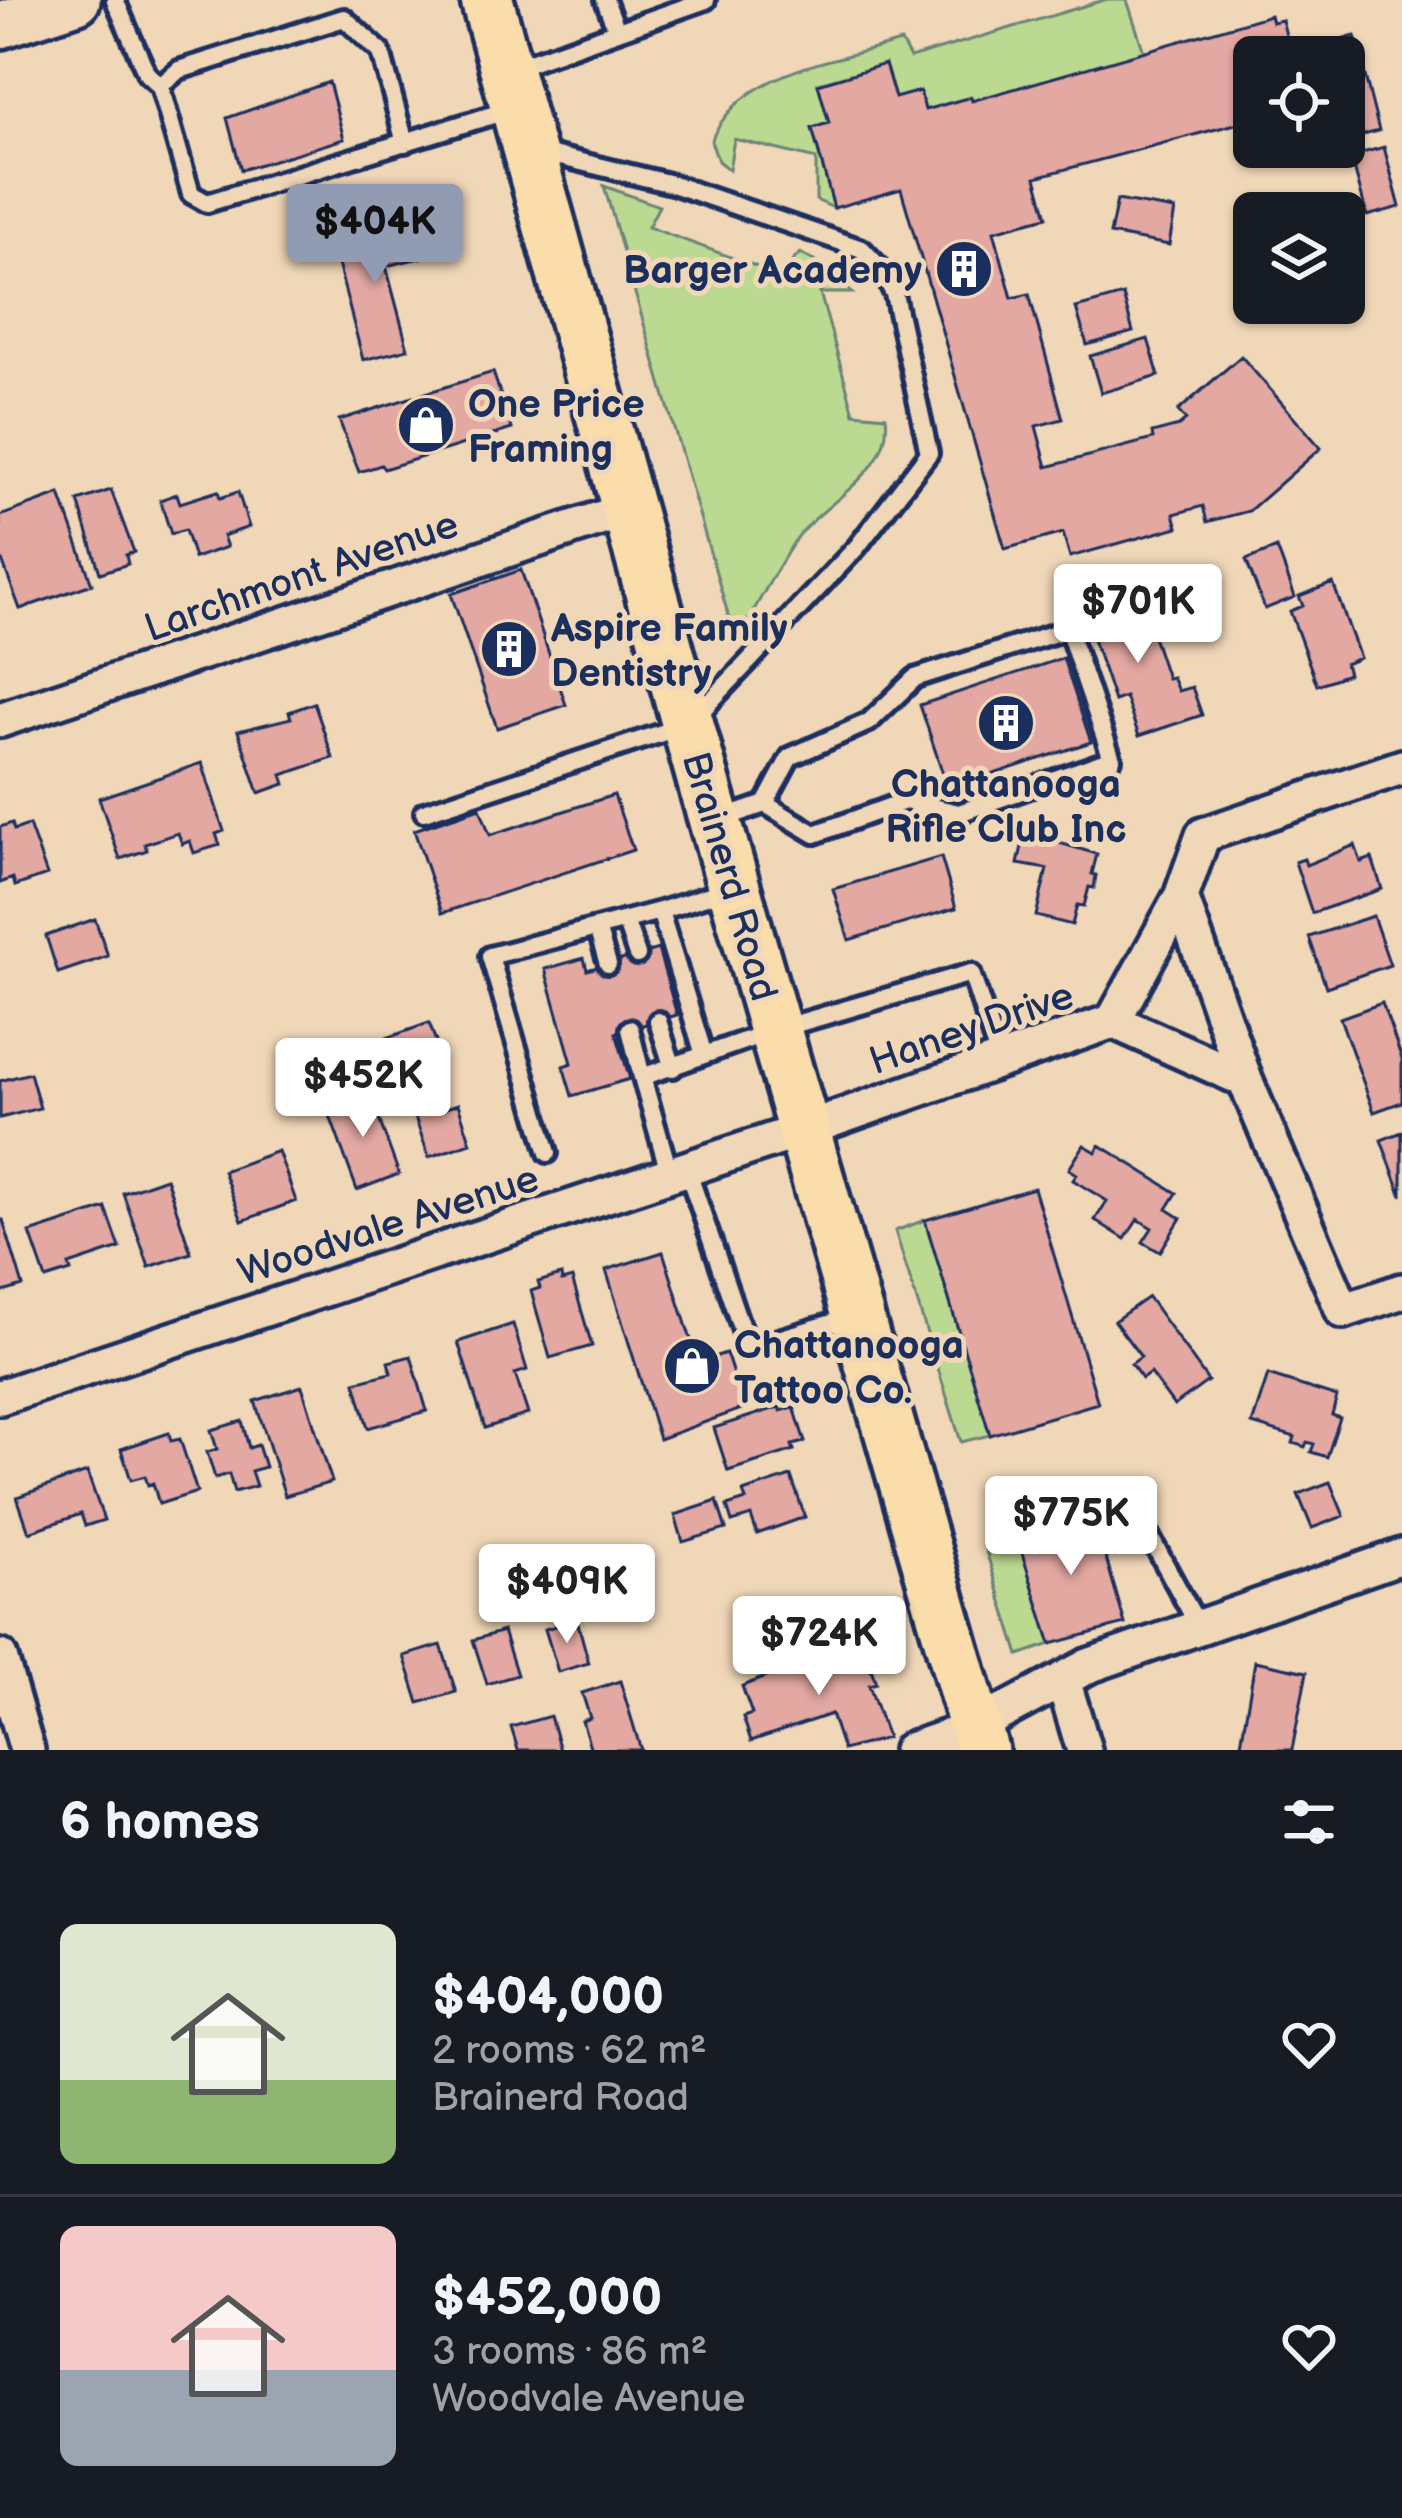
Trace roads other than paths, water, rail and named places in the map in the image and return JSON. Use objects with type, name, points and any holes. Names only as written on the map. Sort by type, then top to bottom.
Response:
[{"type":"main road","points":[[0,25],[77,0]]},
{"type":"main road","name":"Brainerd Road","points":[[487,0],[802,1130],[979,1738]]},
{"type":"street","name":"Larchmont Avenue","points":[[0,720],[629,509]]},
{"type":"street","name":"Haney Drive","points":[[802,1130],[1113,1021],[1181,897],[1203,835],[1402,767]]},
{"type":"street","points":[[1181,897],[1245,1080],[1343,1311],[1402,1291]]},
{"type":"street","points":[[1113,1021],[1245,1080]]},
{"type":"street","name":"Woodvale Avenue","points":[[0,1397],[802,1130]]},
{"type":"street","points":[[910,1750],[979,1738],[1088,1666],[1402,1556]]},
{"type":"street","points":[[0,1657],[27,1750]]},
{"type":"street","points":[[1063,1680],[1084,1750]]},
{"type":"lane","points":[[115,0],[147,74],[160,86],[191,194],[207,203],[518,109],[617,31],[706,0]]},
{"type":"lane","points":[[605,0],[617,31]]},
{"type":"lane","points":[[160,86],[179,70],[344,18],[380,52],[405,142]]},
{"type":"lane","points":[[424,812],[689,724],[857,547],[929,453],[894,294],[882,269],[862,249],[672,184],[518,109]]},
{"type":"lane","points":[[715,821],[765,805],[790,757],[869,722],[914,678],[1068,629],[1112,759],[958,813],[905,801],[815,834],[765,805]]},
{"type":"lane","points":[[548,1153],[490,956],[734,887]]},
{"type":"lane","points":[[660,911],[704,1055]]},
{"type":"lane","points":[[626,920],[637,956]]},
{"type":"lane","points":[[597,928],[608,964]]},
{"type":"lane","points":[[642,1077],[775,1030],[971,973],[1000,1061]]},
{"type":"lane","points":[[658,1021],[673,1068]]},
{"type":"lane","points":[[630,1029],[642,1077],[748,1348],[856,1316]]},
{"type":"lane","points":[[1132,1504],[1198,1627]]},
{"type":"place","name":"Barger Academy","points":[[964,269]]},
{"type":"place","name":"One Price Framing","points":[[426,425]]},
{"type":"place","name":"Aspire Family Dentistry","points":[[509,649]]},
{"type":"place","name":"Chattanooga Rifle Club Inc","points":[[1006,723]]},
{"type":"place","name":"Chattanooga Tattoo Co.","points":[[692,1366]]}]
